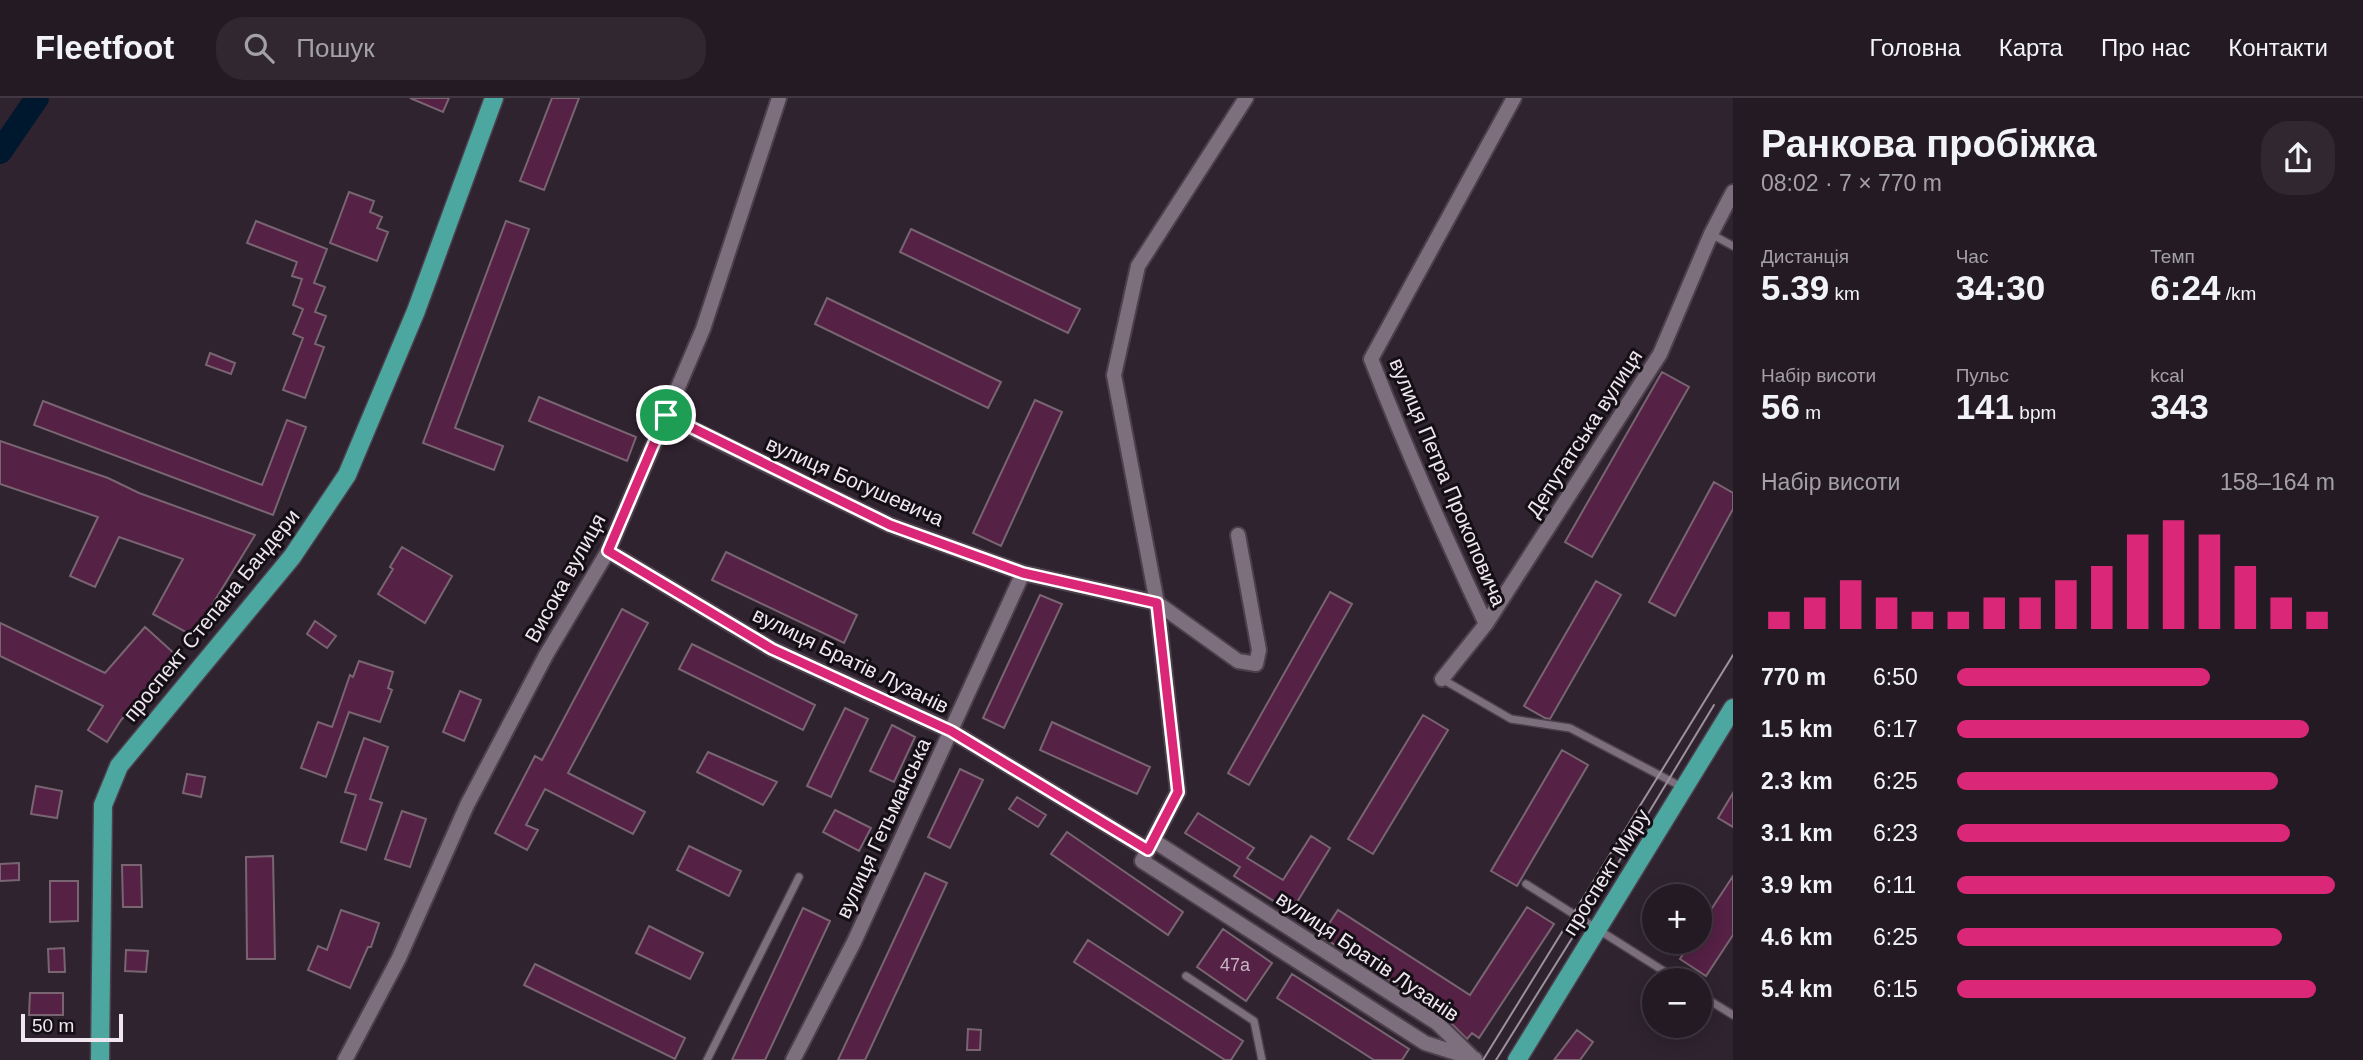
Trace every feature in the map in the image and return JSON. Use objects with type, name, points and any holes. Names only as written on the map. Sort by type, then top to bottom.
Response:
[{"type":"main road","name":"проспект Степана Бандери","points":[[100,1060],[103,804],[119,766],[292,557],[347,475],[416,311],[494,98]]},
{"type":"main road","name":"проспект Миру","points":[[1517,1060],[1733,708]]},
{"type":"street","name":"Висока вулиця","points":[[345,1060],[399,958],[467,805],[546,655],[608,551],[703,329],[779,98]]},
{"type":"street","points":[[1148,851],[1178,792],[1157,603],[1114,375],[1138,266],[1246,98]]},
{"type":"street","name":"вулиця Петра Прокоповича","points":[[1486,624],[1439,524],[1371,359],[1514,98]]},
{"type":"street","name":"Депутатська вулиця","points":[[1442,679],[1486,624],[1660,354],[1711,234],[1733,192]]},
{"type":"street","name":"вулиця Богушевича","points":[[666,415],[890,525],[1023,573],[1157,603],[1238,661],[1256,664],[1259,650],[1238,535]]},
{"type":"street","name":"вулиця Братів Лузанів","points":[[608,551],[772,649],[951,731],[1437,1023],[1475,1059],[1425,1043],[1148,851]]},
{"type":"street","name":"вулиця Гетьманська","points":[[793,1060],[854,942],[1023,573]]},
{"type":"lane","points":[[1711,234],[1733,246]]},
{"type":"lane","points":[[1442,679],[1511,719],[1570,728],[1684,788]]},
{"type":"lane","points":[[707,1060],[799,877]]},
{"type":"lane","points":[[1526,884],[1659,968]]},
{"type":"lane","points":[[1186,976],[1254,1021],[1262,1060]]},
{"type":"lane","points":[[1712,1002],[1733,1015]]},
{"type":"building","points":[[410,98],[449,98],[443,112]]},
{"type":"building","points":[[552,98],[579,98],[544,190],[520,181]]},
{"type":"building","points":[[349,192],[374,201],[370,212],[382,217],[377,228],[388,232],[377,261],[330,243]]},
{"type":"building","points":[[256,221],[327,249],[314,283],[325,287],[315,312],[326,316],[315,344],[324,347],[305,398],[283,390],[303,338],[293,334],[303,309],[293,305],[302,279],[292,276],[297,262],[247,243]]},
{"type":"building","points":[[506,221],[529,229],[455,428],[503,446],[494,470],[423,443]]},
{"type":"building","points":[[911,229],[1080,309],[1068,333],[900,252]]},
{"type":"building","points":[[827,298],[1001,382],[988,408],[815,324]]},
{"type":"building","points":[[210,353],[235,363],[231,374],[206,365]]},
{"type":"building","points":[[1662,372],[1689,387],[1592,557],[1565,542]]},
{"type":"building","points":[[539,397],[636,437],[627,461],[529,421]]},
{"type":"building","points":[[1035,400],[1062,412],[1001,546],[973,533]]},
{"type":"building","points":[[43,401],[262,485],[287,420],[306,427],[273,515],[34,425]]},
{"type":"building","points":[[0,441],[108,478],[139,493],[255,535],[193,636],[153,614],[183,559],[119,537],[95,587],[70,576],[98,517],[0,484]]},
{"type":"building","points":[[1714,482],[1733,493],[1733,509],[1675,616],[1649,602]]},
{"type":"building","points":[[402,547],[452,576],[425,623],[378,594]]},
{"type":"building","points":[[726,552],[857,615],[844,643],[712,580]]},
{"type":"building","points":[[1596,581],[1621,595],[1550,719],[1545,718],[1524,706]]},
{"type":"building","points":[[1330,592],[1352,604],[1249,785],[1228,773]]},
{"type":"building","points":[[1040,595],[1062,604],[1004,728],[983,718]]},
{"type":"building","points":[[622,609],[648,623],[568,773],[645,812],[633,834],[545,789],[526,825],[538,830],[527,850],[495,833],[535,756],[542,760]]},
{"type":"building","points":[[315,621],[336,636],[327,648],[307,634]]},
{"type":"building","points":[[0,623],[105,673],[145,627],[177,656],[121,720],[107,742],[88,730],[103,706],[0,656]]},
{"type":"building","points":[[692,644],[815,705],[803,730],[679,669]]},
{"type":"building","points":[[359,661],[393,672],[388,688],[392,690],[380,722],[349,712],[326,777],[301,768],[318,722],[332,727],[350,675],[353,677]]},
{"type":"building","points":[[460,691],[481,700],[464,741],[443,732]]},
{"type":"building","points":[[845,708],[868,719],[831,797],[807,786]]},
{"type":"building","points":[[1423,715],[1448,730],[1373,854],[1348,839]]},
{"type":"building","points":[[1052,722],[1150,767],[1137,794],[1040,750]]},
{"type":"building","points":[[892,725],[915,737],[894,782],[870,771]]},
{"type":"building","points":[[364,738],[388,747],[370,799],[382,803],[366,850],[341,842],[356,795],[345,792]]},
{"type":"building","points":[[1562,750],[1588,765],[1517,886],[1491,871]]},
{"type":"building","points":[[708,752],[777,782],[763,805],[697,772]]},
{"type":"building","points":[[960,769],[983,780],[950,848],[928,837]]},
{"type":"building","points":[[187,774],[205,777],[201,797],[183,793]]},
{"type":"building","points":[[36,786],[62,791],[57,818],[31,814]]},
{"type":"building","points":[[1733,793],[1733,827],[1718,818]]},
{"type":"building","points":[[1017,797],[1046,815],[1038,827],[1009,809]]},
{"type":"building","points":[[835,810],[871,828],[859,851],[823,832]]},
{"type":"building","points":[[402,811],[426,819],[410,867],[385,859]]},
{"type":"building","points":[[1198,813],[1254,848],[1247,858],[1283,880],[1311,836],[1330,848],[1291,912],[1234,876],[1240,867],[1185,833]]},
{"type":"building","points":[[1067,832],[1183,912],[1168,935],[1051,854]]},
{"type":"building","points":[[689,846],[741,871],[729,896],[677,870]]},
{"type":"building","points":[[273,856],[275,959],[247,959],[246,857]]},
{"type":"building","points":[[19,863],[19,880],[0,881],[0,864]]},
{"type":"building","points":[[122,865],[141,865],[142,907],[123,907]]},
{"type":"building","points":[[925,873],[947,883],[865,1060],[838,1060]]},
{"type":"building","points":[[1733,876],[1733,935],[1711,968],[1694,968],[1680,959],[1683,954],[1712,954],[1712,908]]},
{"type":"building","points":[[50,881],[78,881],[78,921],[50,922]]},
{"type":"building","points":[[1527,907],[1554,924],[1479,1038],[1472,1033],[1467,1039],[1451,1023],[1453,1021],[1321,936],[1338,910],[1470,995]]},
{"type":"building","points":[[803,908],[830,921],[765,1060],[732,1060]]},
{"type":"building","points":[[341,910],[379,923],[371,947],[368,947],[350,988],[308,970],[318,946],[327,950]]},
{"type":"building","points":[[649,926],[703,953],[690,979],[636,953]]},
{"type":"building","points":[[1223,929],[1272,963],[1246,1001],[1197,967]]},
{"type":"building","points":[[1088,940],[1243,1041],[1231,1060],[1225,1060],[1074,962]]},
{"type":"building","points":[[64,948],[65,972],[49,972],[48,949]]},
{"type":"building","points":[[126,950],[148,951],[146,972],[125,971]]},
{"type":"building","points":[[535,964],[685,1038],[675,1059],[524,985]]},
{"type":"building","points":[[1292,974],[1409,1049],[1402,1060],[1374,1060],[1277,998]]},
{"type":"building","points":[[30,993],[63,993],[63,1015],[29,1015]]},
{"type":"building","points":[[968,1029],[981,1030],[980,1050],[967,1050]]},
{"type":"building","points":[[1577,1030],[1593,1042],[1580,1060],[1554,1060]]},
{"type":"waterway","points":[[0,152],[37,98]]},
{"type":"tram line","points":[[1483,1060],[1733,655]]},
{"type":"tram line","points":[[1496,1060],[1714,705]]},
{"type":"route","points":[[666,415],[890,525],[1023,573],[1157,603],[1178,792],[1148,850],[951,731],[772,649],[608,551],[666,415]]}]
